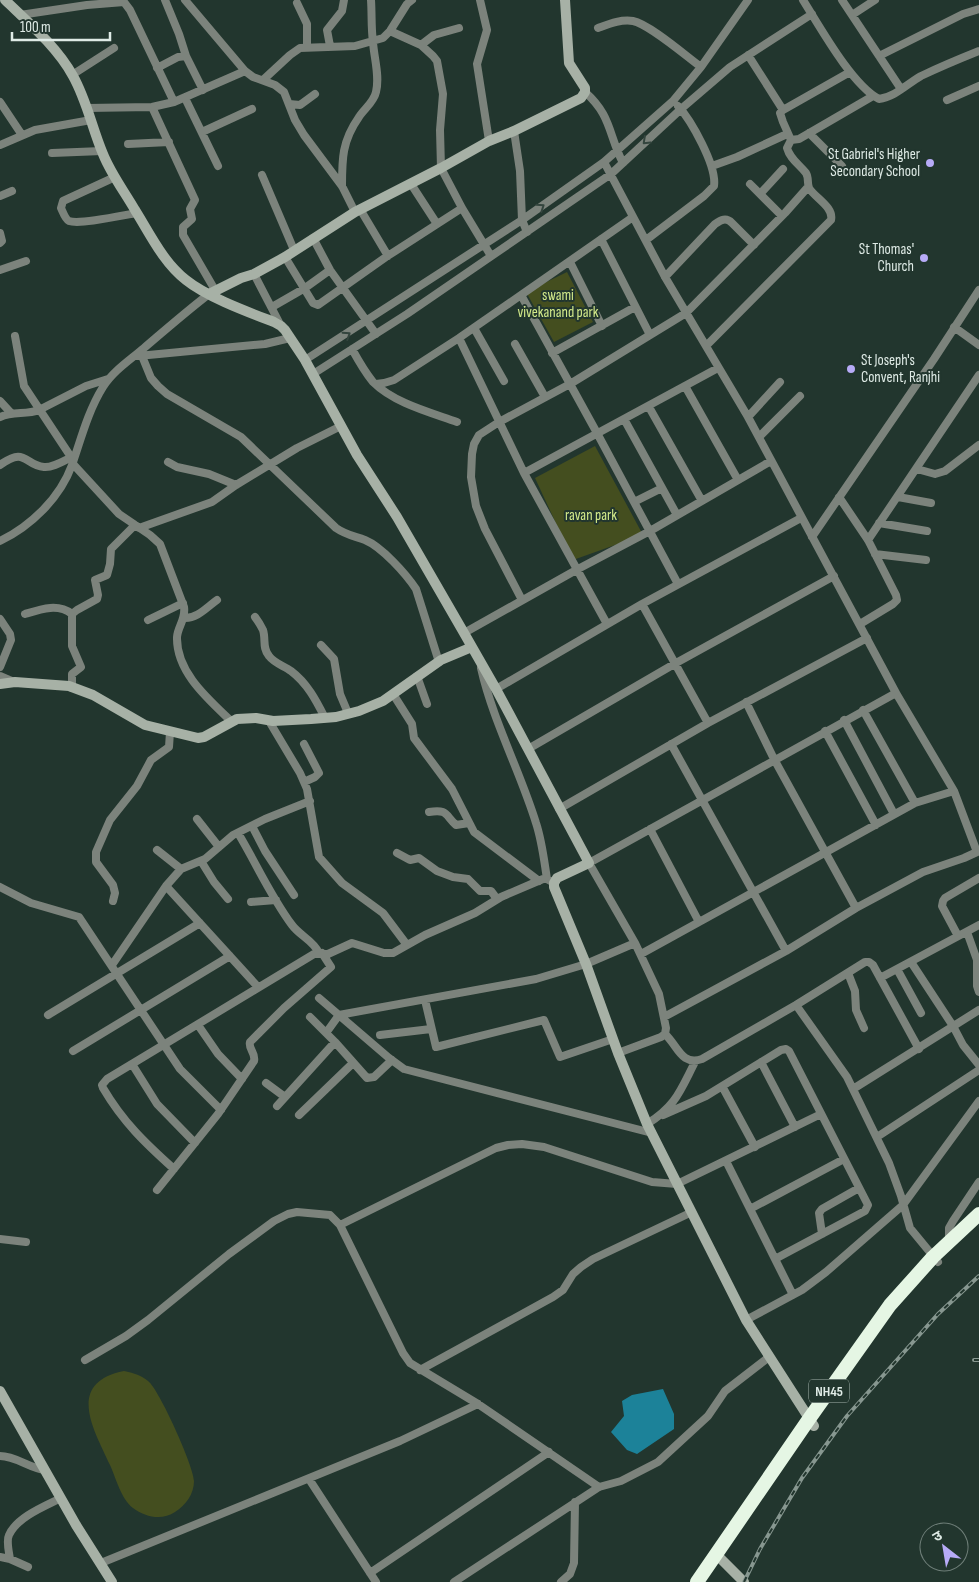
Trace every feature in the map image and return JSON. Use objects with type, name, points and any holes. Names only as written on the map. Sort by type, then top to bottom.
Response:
[{"type":"highway","name":"NH45","points":[[697,1582],[718,1557],[812,1423],[949,1241],[979,1214]]},
{"type":"highway","name":"NH45","points":[[936,1259],[979,1225]]},
{"type":"highway","name":"NH45","points":[[705,1582],[718,1557]]},
{"type":"street","points":[[5,0],[53,50],[72,75],[88,108],[102,151],[115,178],[171,266],[186,280],[281,326]]},
{"type":"street","points":[[165,0],[180,34],[186,56],[203,90]]},
{"type":"street","points":[[185,0],[245,70],[253,77],[280,88],[284,92],[295,120],[304,135],[342,186],[388,256]]},
{"type":"street","points":[[330,46],[327,30],[342,10],[344,0]]},
{"type":"street","points":[[342,186],[342,153],[346,139],[376,93],[377,80],[372,42],[371,0]]},
{"type":"street","points":[[263,80],[300,48],[355,46],[383,38],[390,31],[407,4],[412,0]]},
{"type":"street","points":[[480,0],[487,30],[477,64],[489,141]]},
{"type":"street","points":[[566,0],[568,58],[572,68],[583,84],[585,92],[606,116],[617,151],[623,162]]},
{"type":"street","points":[[305,360],[522,220],[604,162],[673,101],[701,67],[746,2],[736,0]]},
{"type":"street","points":[[804,0],[850,72],[864,88],[879,99],[884,99],[924,75],[979,50]]},
{"type":"street","points":[[842,0],[901,89]]},
{"type":"street","points":[[852,15],[875,0]]},
{"type":"street","points":[[20,15],[85,3],[124,2],[130,10],[174,102]]},
{"type":"street","points":[[297,3],[307,24],[307,47]]},
{"type":"street","points":[[879,56],[963,14],[979,9]]},
{"type":"street","points":[[313,374],[407,314],[611,174],[681,109],[730,67],[812,14]]},
{"type":"street","points":[[598,28],[621,21],[635,21],[651,30],[701,67]]},
{"type":"street","points":[[421,45],[434,35],[459,28]]},
{"type":"street","points":[[390,31],[421,45],[436,58],[443,94],[440,130],[441,168],[462,208],[492,256]]},
{"type":"street","points":[[72,75],[114,48]]},
{"type":"street","points":[[748,55],[784,110]]},
{"type":"street","points":[[157,68],[178,57],[186,56]]},
{"type":"street","points":[[88,108],[152,107],[174,102],[245,70]]},
{"type":"street","points":[[706,346],[831,220],[832,214],[808,187],[806,173],[788,154],[789,137],[780,113],[850,72]]},
{"type":"street","points":[[947,100],[979,86]]},
{"type":"street","points":[[0,541],[35,518],[60,489],[86,424],[108,379],[120,367],[212,292],[254,274],[285,257],[357,211],[489,141],[572,103],[581,98],[585,92]]},
{"type":"street","points":[[288,104],[300,105],[315,94]]},
{"type":"street","points":[[712,166],[789,137],[799,139],[873,96]]},
{"type":"street","points":[[185,98],[218,166]]},
{"type":"street","points":[[646,240],[711,190],[714,182],[712,166],[700,140],[681,109],[673,101]]},
{"type":"street","points":[[0,102],[4,115],[22,134]]},
{"type":"street","points":[[152,107],[195,200],[190,209],[192,219],[183,227],[183,234],[212,292]]},
{"type":"street","points":[[202,132],[252,109]]},
{"type":"street","points":[[0,145],[35,130],[91,120]]},
{"type":"street","points":[[514,131],[520,171],[522,220],[527,232]]},
{"type":"street","points":[[809,133],[842,166]]},
{"type":"street","points":[[128,144],[169,142]]},
{"type":"street","points":[[52,153],[102,151]]},
{"type":"street","points":[[604,162],[665,277],[748,417],[896,692],[954,791],[978,853],[923,872],[856,908],[786,951],[664,1017]]},
{"type":"street","points":[[760,194],[783,169]]},
{"type":"street","points":[[262,175],[294,250]]},
{"type":"street","points":[[115,178],[63,201],[61,208],[66,218],[70,221],[84,221],[137,213]]},
{"type":"street","points":[[411,184],[437,224]]},
{"type":"street","points":[[750,184],[782,216]]},
{"type":"street","points":[[522,600],[479,516],[473,494],[474,444],[479,435],[498,422],[570,384],[686,313],[754,245],[808,187]]},
{"type":"street","points":[[0,196],[12,191]]},
{"type":"street","points":[[285,257],[313,303],[318,305],[388,256],[462,208]]},
{"type":"street","points":[[376,384],[384,384],[394,380],[459,338],[570,262],[632,216]]},
{"type":"street","points":[[665,277],[715,224],[724,219],[732,222],[754,245]]},
{"type":"street","points":[[0,233],[2,241],[0,243]]},
{"type":"street","points":[[313,238],[330,270],[376,334]]},
{"type":"street","points":[[601,239],[650,336]]},
{"type":"street","points":[[0,270],[26,261]]},
{"type":"street","points":[[570,262],[602,326]]},
{"type":"street","points":[[450,267],[458,279]]},
{"type":"street","points":[[272,307],[305,288],[330,270]]},
{"type":"street","points":[[254,274],[281,326],[305,360],[357,455],[397,517],[496,688],[559,809],[641,954],[659,994],[666,1028],[665,1034],[618,1053]]},
{"type":"street","points":[[424,284],[432,297]]},
{"type":"street","points":[[812,537],[979,290]]},
{"type":"street","points":[[521,295],[678,584]]},
{"type":"street","points":[[398,301],[407,314]]},
{"type":"street","points":[[552,353],[635,307]]},
{"type":"street","points":[[954,327],[979,345]]},
{"type":"street","points":[[474,328],[504,381]]},
{"type":"street","points":[[15,336],[22,380],[39,410],[73,459],[119,514],[160,544],[185,611],[177,636],[182,661],[200,690],[230,721]]},
{"type":"street","points":[[134,356],[265,344],[290,338]]},
{"type":"street","points":[[459,338],[524,473],[607,624]]},
{"type":"street","points":[[515,344],[545,397]]},
{"type":"street","points":[[352,349],[368,375],[385,392],[403,402],[456,422]]},
{"type":"street","points":[[142,356],[151,378],[167,394],[241,437],[336,528],[351,537],[372,544],[387,557],[410,581],[419,598],[439,662]]},
{"type":"street","points":[[524,473],[718,368]]},
{"type":"street","points":[[868,540],[979,375]]},
{"type":"street","points":[[0,417],[11,413],[39,410],[86,386],[108,379]]},
{"type":"street","points":[[748,417],[780,382]]},
{"type":"street","points":[[685,386],[738,480]]},
{"type":"street","points":[[971,386],[979,392]]},
{"type":"street","points":[[759,437],[800,396]]},
{"type":"street","points":[[0,401],[11,413]]},
{"type":"street","points":[[648,407],[702,501]]},
{"type":"street","points":[[624,419],[677,515]]},
{"type":"street","points":[[72,688],[72,674],[81,667],[72,646],[72,614],[74,611],[97,599],[95,580],[107,575],[111,550],[137,527],[212,502],[297,448],[342,426]]},
{"type":"street","points":[[917,469],[935,474],[945,471],[979,445]]},
{"type":"street","points":[[0,465],[12,457],[20,456],[42,467],[73,459]]},
{"type":"street","points":[[464,633],[650,531],[771,461]]},
{"type":"street","points":[[168,462],[209,474],[236,485]]},
{"type":"street","points":[[634,502],[662,488]]},
{"type":"street","points":[[838,497],[868,540],[897,600],[860,624]]},
{"type":"street","points":[[898,497],[931,503]]},
{"type":"street","points":[[496,688],[642,604],[801,518]]},
{"type":"street","points":[[879,523],[927,531]]},
{"type":"street","points":[[875,554],[926,560]]},
{"type":"street","points":[[528,749],[676,663],[834,576]]},
{"type":"street","points":[[184,618],[196,616],[217,600]]},
{"type":"street","points":[[148,620],[183,604]]},
{"type":"street","points":[[642,604],[708,723]]},
{"type":"street","points":[[25,614],[42,608],[52,608],[65,610],[72,614]]},
{"type":"street","points":[[256,617],[263,631],[264,648],[267,654],[274,661],[291,671],[305,685],[325,718]]},
{"type":"street","points":[[0,619],[10,634],[11,640],[0,667]]},
{"type":"street","points":[[559,809],[708,723],[867,638]]},
{"type":"street","points":[[321,645],[334,659],[340,694],[348,714]]},
{"type":"street","points":[[0,684],[15,682],[52,684],[72,688],[93,695],[145,725],[198,738],[211,733],[230,721],[248,718],[269,721],[325,718],[348,714],[374,705],[439,662],[472,647]]},
{"type":"street","points":[[480,661],[488,694],[536,823],[542,845],[546,881],[586,964],[618,1053],[650,1129],[746,1320],[812,1423]]},
{"type":"street","points":[[0,676],[15,682]]},
{"type":"street","points":[[417,676],[427,704]]},
{"type":"street","points":[[174,1170],[128,1126],[103,1088],[104,1081],[311,955],[328,954],[352,943],[393,953],[475,913],[497,899],[557,878],[589,863],[896,692]]},
{"type":"street","points":[[393,694],[412,724],[414,738],[452,789],[469,823],[479,836],[546,881]]},
{"type":"street","points":[[746,702],[774,759],[856,908]]},
{"type":"street","points":[[863,710],[915,803]]},
{"type":"street","points":[[844,720],[894,814]]},
{"type":"street","points":[[269,721],[304,782],[310,801],[317,847],[322,861],[342,883],[383,913],[407,945]]},
{"type":"street","points":[[825,731],[876,825]]},
{"type":"street","points":[[113,901],[116,893],[96,862],[96,852],[110,820],[137,786],[151,760],[169,747],[170,732]]},
{"type":"street","points":[[304,744],[319,773],[304,782]]},
{"type":"street","points":[[671,744],[786,951]]},
{"type":"street","points":[[641,954],[915,803],[954,791]]},
{"type":"street","points":[[112,965],[166,886],[181,869],[201,861],[238,833],[310,801]]},
{"type":"street","points":[[429,812],[442,812],[449,816],[456,826],[469,823]]},
{"type":"street","points":[[197,819],[219,847]]},
{"type":"street","points":[[252,826],[294,895]]},
{"type":"street","points":[[650,830],[699,922]]},
{"type":"street","points":[[158,1190],[221,1110],[255,1058],[249,1046],[250,1042],[284,1008],[331,967],[313,944],[293,925],[276,900],[238,833]]},
{"type":"street","points":[[157,850],[181,869]]},
{"type":"street","points":[[398,853],[410,860],[419,858],[437,872],[453,877],[468,878],[480,891],[491,891],[497,899]]},
{"type":"street","points":[[201,861],[214,882],[228,899]]},
{"type":"street","points":[[958,936],[942,906],[942,901],[979,878]]},
{"type":"street","points":[[0,886],[31,903],[79,917],[140,1010],[188,1078],[221,1110]]},
{"type":"street","points":[[166,886],[258,987]]},
{"type":"street","points":[[251,902],[276,900]]},
{"type":"street","points":[[48,1015],[200,923]]},
{"type":"street","points":[[880,978],[979,926]]},
{"type":"street","points":[[967,932],[977,960],[977,986],[979,992]]},
{"type":"street","points":[[326,1033],[339,1015],[536,979],[586,964],[635,943]]},
{"type":"street","points":[[73,1051],[230,956]]},
{"type":"street","points":[[665,1034],[688,1061],[695,1062],[796,1005],[865,962],[869,962],[873,965],[919,1049]]},
{"type":"street","points":[[911,962],[953,1026],[963,1045],[979,1065]]},
{"type":"street","points":[[897,970],[921,1013]]},
{"type":"street","points":[[848,973],[854,986],[856,1010],[864,1028]]},
{"type":"street","points":[[319,998],[404,1069],[650,1129]]},
{"type":"street","points":[[425,1000],[435,1045],[438,1048],[544,1020],[558,1055],[562,1057],[613,1040]]},
{"type":"street","points":[[796,1005],[847,1077],[889,1163],[910,1228],[936,1259]]},
{"type":"street","points":[[853,1089],[979,1010]]},
{"type":"street","points":[[310,1018],[335,1042],[363,1075],[370,1079],[392,1060]]},
{"type":"street","points":[[198,1025],[218,1054],[242,1078]]},
{"type":"street","points":[[380,1035],[431,1029]]},
{"type":"street","points":[[277,1106],[335,1042]]},
{"type":"street","points":[[663,1115],[706,1096],[781,1050],[786,1049],[789,1051],[868,1208],[775,1259]]},
{"type":"street","points":[[650,1129],[676,1099],[695,1062]]},
{"type":"street","points":[[761,1062],[795,1127]]},
{"type":"street","points":[[299,1114],[353,1063]]},
{"type":"street","points":[[132,1064],[157,1104],[195,1143]]},
{"type":"street","points":[[877,1137],[979,1070]]},
{"type":"street","points":[[266,1083],[285,1097]]},
{"type":"street","points":[[722,1086],[755,1147]]},
{"type":"street","points":[[746,1320],[793,1295],[826,1272],[903,1205],[979,1101]]},
{"type":"street","points":[[340,1225],[496,1148],[508,1145],[522,1144],[544,1148],[652,1182],[677,1184],[821,1114]]},
{"type":"street","points":[[750,1209],[844,1159]]},
{"type":"street","points":[[726,1161],[793,1295]]},
{"type":"street","points":[[949,1241],[950,1228],[953,1221],[979,1182]]},
{"type":"street","points":[[822,1234],[819,1212],[859,1188]]},
{"type":"street","points":[[85,1360],[126,1336],[148,1320],[229,1254],[274,1221],[297,1212],[330,1215],[340,1225],[402,1353],[410,1362],[420,1370],[478,1404],[599,1486]]},
{"type":"street","points":[[420,1370],[553,1297],[563,1290],[573,1274],[593,1259],[692,1212]]},
{"type":"street","points":[[0,1239],[26,1242]]},
{"type":"street","points":[[454,1582],[599,1486],[621,1481],[658,1462],[708,1416],[725,1392],[769,1358]]},
{"type":"street","points":[[0,1391],[61,1498],[112,1582]]},
{"type":"street","points":[[101,1563],[400,1440],[478,1404]]},
{"type":"street","points":[[370,1573],[549,1452]]},
{"type":"street","points":[[0,1455],[8,1456],[32,1468],[45,1470]]},
{"type":"street","points":[[309,1478],[376,1582]]},
{"type":"street","points":[[10,1559],[8,1538],[13,1529],[25,1517],[61,1498]]},
{"type":"street","points":[[561,1582],[570,1574],[574,1563],[575,1502]]},
{"type":"street","points":[[0,1557],[10,1559],[28,1568]]},
{"type":"street","points":[[718,1557],[744,1582]]},
{"type":"green space","name":"swami vivekanand park","points":[[567,272],[593,322],[554,342],[526,292]]},
{"type":"green space","name":"ravan park","points":[[595,446],[643,535],[573,560],[535,478]]},
{"type":"green space","points":[[124,1371],[143,1377],[153,1387],[175,1429],[192,1473],[194,1486],[189,1499],[170,1515],[148,1516],[129,1504],[119,1488],[92,1423],[89,1397],[95,1386],[106,1377]]},
{"type":"water","points":[[663,1389],[674,1414],[674,1429],[637,1454],[627,1450],[611,1432],[624,1416],[622,1401],[632,1395]]},
{"type":"railway","points":[[744,1582],[760,1549],[802,1478],[847,1416],[938,1314],[979,1276]]},
{"type":"railway","points":[[974,1360],[979,1360]]},
{"type":"place","name":"St Gabriel's Higher Secondary School","points":[[930,163]]},
{"type":"place","name":"St Thomas' Church","points":[[924,258]]},
{"type":"place","name":"St Joseph's Convent, Ranjhi","points":[[851,369]]}]
